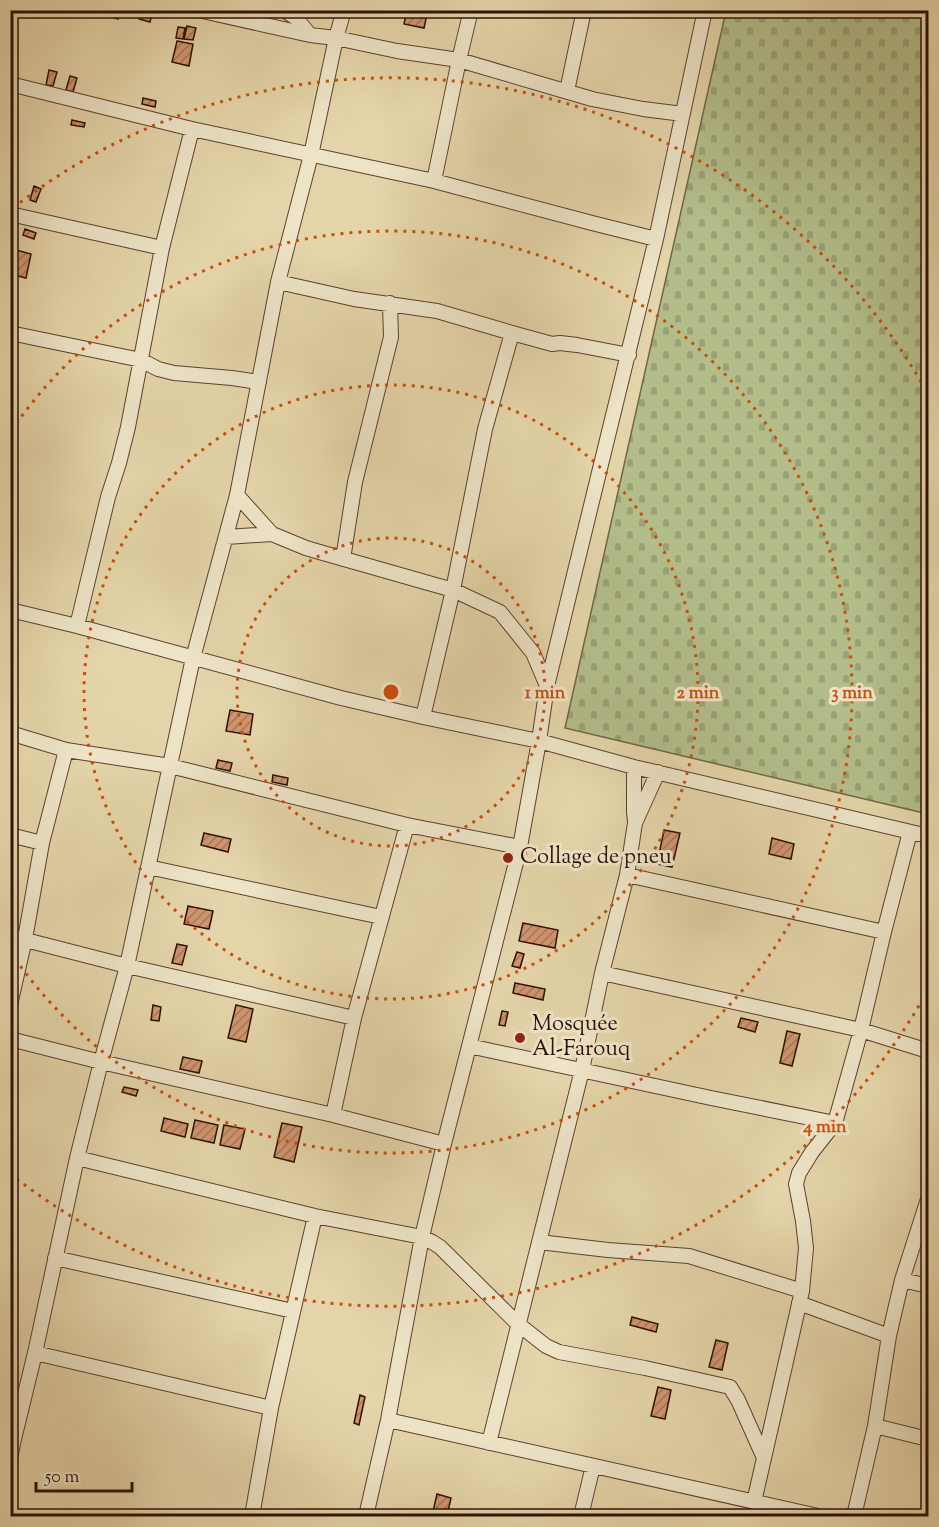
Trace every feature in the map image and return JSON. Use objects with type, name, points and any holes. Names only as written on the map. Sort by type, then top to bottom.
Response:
[{"type":"street","points":[[198,10],[310,35],[459,60],[592,99],[682,114]]},
{"type":"street","points":[[284,10],[296,18],[310,35]]},
{"type":"street","points":[[10,1459],[12,1438],[35,1353],[77,1158],[127,966],[194,658],[237,495],[278,282],[344,10]]},
{"type":"street","points":[[434,181],[471,10]]},
{"type":"street","points":[[567,91],[584,10]]},
{"type":"street","points":[[366,1516],[388,1420],[422,1237],[520,847],[547,686],[629,355],[705,10]]},
{"type":"street","points":[[10,84],[192,129],[434,181],[656,239]]},
{"type":"street","points":[[77,626],[108,497],[119,463],[162,248],[192,129]]},
{"type":"street","points":[[10,214],[162,248]]},
{"type":"street","points":[[278,282],[354,298],[437,311],[552,344],[577,345],[629,355]]},
{"type":"street","points":[[343,559],[355,482],[388,354],[391,337],[390,303]]},
{"type":"street","points":[[10,333],[141,360],[158,369],[174,373],[259,382]]},
{"type":"street","points":[[423,717],[453,590],[485,429],[512,333]]},
{"type":"street","points":[[237,495],[272,534],[306,548],[453,590],[500,612],[533,653],[547,686]]},
{"type":"street","points":[[226,537],[272,534]]},
{"type":"street","points":[[10,610],[341,698],[539,741],[634,767],[928,836]]},
{"type":"street","points":[[10,733],[66,750],[170,766],[407,825],[520,847]]},
{"type":"street","points":[[10,1005],[25,939],[42,843],[66,750]]},
{"type":"street","points":[[489,1443],[582,1070],[602,974],[627,875],[635,823],[634,767]]},
{"type":"street","points":[[635,823],[658,772]]},
{"type":"street","points":[[333,1115],[354,1018],[407,825]]},
{"type":"street","points":[[754,1502],[800,1297],[806,1248],[797,1178],[812,1152],[835,1123],[861,1030],[910,831]]},
{"type":"street","points":[[10,835],[42,843]]},
{"type":"street","points":[[148,867],[381,917]]},
{"type":"street","points":[[627,875],[884,932]]},
{"type":"street","points":[[10,936],[127,966],[354,1018]]},
{"type":"street","points":[[602,974],[861,1030],[928,1051]]},
{"type":"street","points":[[10,1039],[333,1115],[444,1144]]},
{"type":"street","points":[[469,1046],[835,1123]]},
{"type":"street","points":[[77,1158],[315,1216],[422,1237],[440,1247],[518,1324],[546,1346],[559,1352],[730,1387],[764,1458]]},
{"type":"street","points":[[854,1516],[902,1280],[928,1199]]},
{"type":"street","points":[[252,1516],[271,1408],[315,1216]]},
{"type":"street","points":[[539,1242],[689,1256],[800,1297],[889,1336]]},
{"type":"street","points":[[55,1258],[293,1311]]},
{"type":"street","points":[[902,1280],[928,1286]]},
{"type":"street","points":[[35,1353],[271,1408]]},
{"type":"street","points":[[388,1420],[818,1516]]},
{"type":"street","points":[[874,1426],[928,1439]]},
{"type":"street","points":[[581,1516],[593,1466]]},
{"type":"green space","points":[[726,11],[928,11],[928,814],[565,728]]},
{"type":"building","points":[[108,10],[121,10],[118,19],[106,15]]},
{"type":"building","points":[[141,10],[153,10],[150,22],[139,19]]},
{"type":"building","points":[[407,10],[427,14],[424,28],[404,24]]},
{"type":"building","points":[[187,26],[196,28],[193,40],[184,39]]},
{"type":"building","points":[[178,27],[185,28],[183,39],[176,38]]},
{"type":"building","points":[[177,41],[193,44],[189,66],[172,62]]},
{"type":"building","points":[[49,70],[57,72],[53,86],[46,85]]},
{"type":"building","points":[[70,76],[77,78],[73,92],[66,90]]},
{"type":"building","points":[[143,98],[156,101],[155,107],[142,104]]},
{"type":"building","points":[[72,120],[85,123],[84,127],[71,125]]},
{"type":"building","points":[[34,186],[41,189],[36,202],[30,200]]},
{"type":"building","points":[[25,229],[36,233],[34,239],[23,235]]},
{"type":"building","points":[[16,250],[31,254],[26,278],[10,274]]},
{"type":"building","points":[[10,309],[16,311],[13,324],[10,324]]},
{"type":"building","points":[[230,710],[253,714],[250,735],[226,731]]},
{"type":"building","points":[[218,760],[232,763],[230,771],[216,768]]},
{"type":"building","points":[[273,775],[288,778],[287,785],[272,782]]},
{"type":"building","points":[[664,830],[680,833],[672,867],[657,864]]},
{"type":"building","points":[[204,833],[231,839],[228,852],[201,845]]},
{"type":"building","points":[[772,838],[794,844],[791,859],[769,854]]},
{"type":"building","points":[[188,906],[213,911],[209,929],[184,924]]},
{"type":"building","points":[[523,923],[558,930],[555,948],[519,941]]},
{"type":"building","points":[[177,944],[187,946],[182,965],[172,963]]},
{"type":"building","points":[[517,952],[524,954],[520,968],[512,966]]},
{"type":"building","points":[[515,983],[545,989],[543,1000],[513,993]]},
{"type":"building","points":[[153,1005],[161,1007],[159,1021],[151,1020]]},
{"type":"building","points":[[236,1005],[253,1009],[246,1042],[228,1038]]},
{"type":"building","points":[[502,1011],[508,1012],[505,1026],[499,1025]]},
{"type":"building","points":[[741,1018],[758,1022],[755,1032],[738,1027]]},
{"type":"building","points":[[787,1031],[800,1034],[792,1066],[780,1063]]},
{"type":"building","points":[[183,1057],[202,1061],[199,1073],[180,1069]]},
{"type":"building","points":[[124,1087],[138,1090],[136,1096],[122,1092]]},
{"type":"building","points":[[164,1118],[188,1124],[185,1137],[161,1131]]},
{"type":"building","points":[[195,1120],[218,1125],[214,1143],[191,1138]]},
{"type":"building","points":[[282,1123],[302,1127],[294,1162],[274,1157]]},
{"type":"building","points":[[224,1125],[245,1129],[240,1149],[220,1145]]},
{"type":"building","points":[[632,1317],[658,1324],[656,1332],[630,1325]]},
{"type":"building","points":[[716,1340],[728,1343],[722,1370],[709,1367]]},
{"type":"building","points":[[658,1387],[671,1390],[665,1419],[651,1416]]},
{"type":"building","points":[[360,1395],[365,1397],[359,1425],[354,1423]]},
{"type":"building","points":[[437,1494],[451,1498],[447,1516],[432,1516]]},
{"type":"place","name":"Collage de pneu","points":[[508,858]]},
{"type":"place","name":"Mosquée Al-Farouq","points":[[520,1038]]}]
